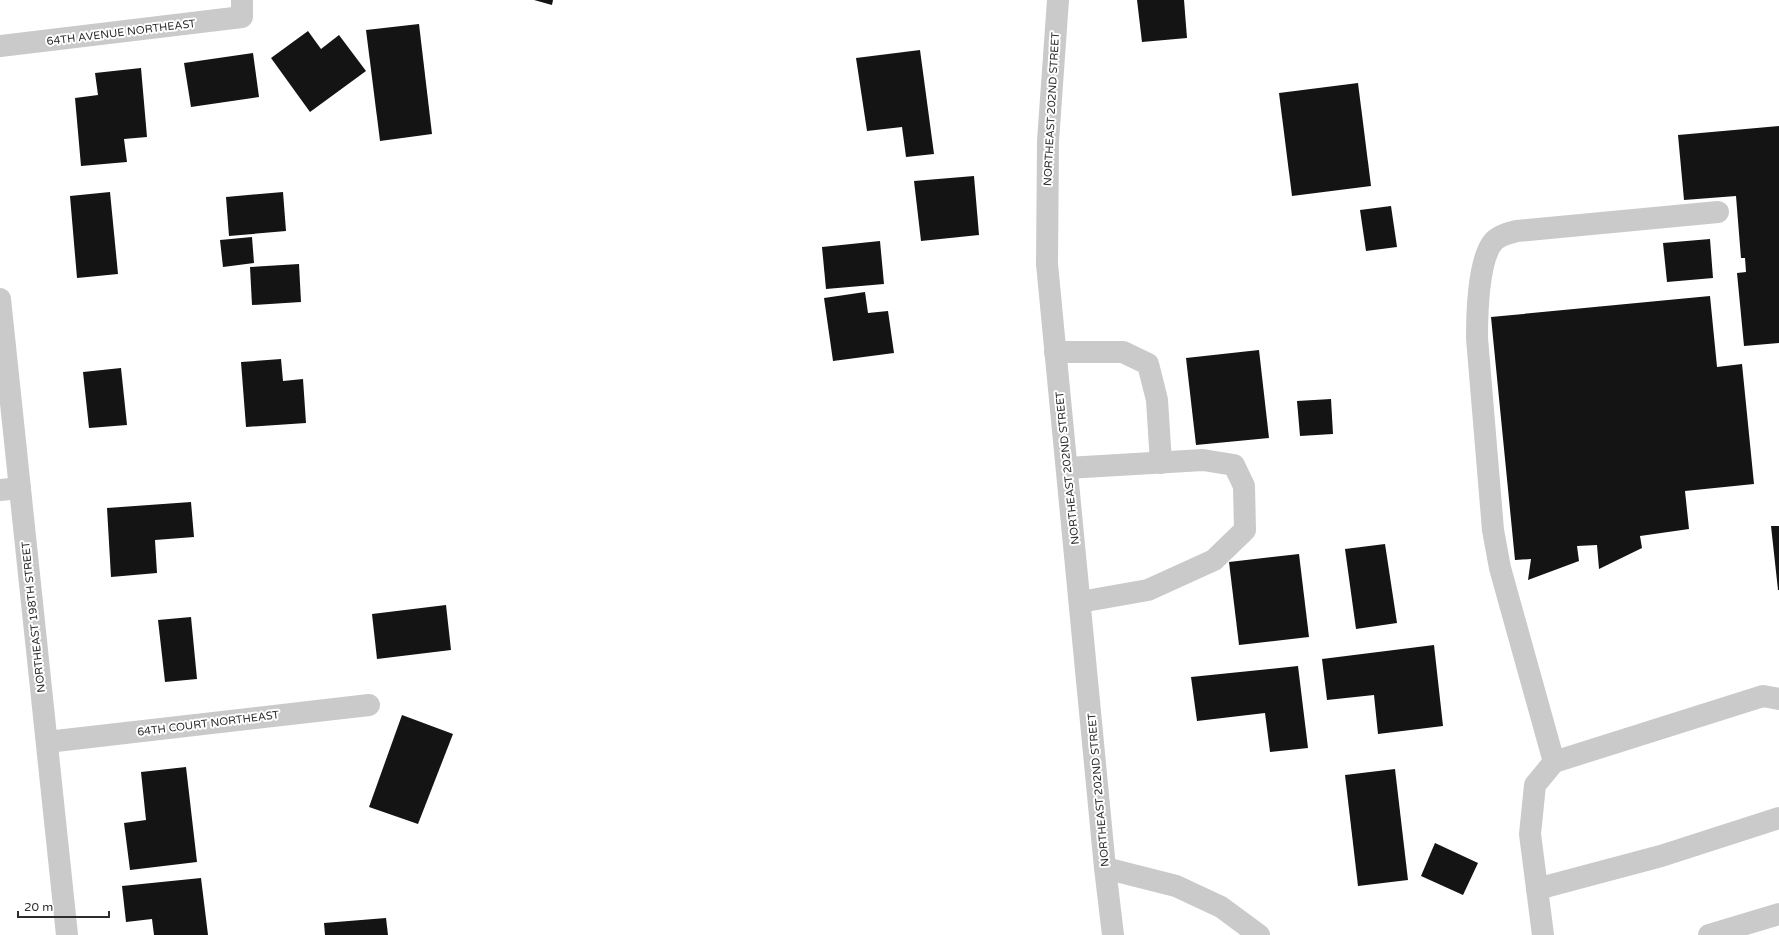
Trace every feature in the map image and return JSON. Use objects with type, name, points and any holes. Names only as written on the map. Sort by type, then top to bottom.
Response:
[{"type":"street","name":"NORTHEAST 202ND STREET","points":[[1058,0],[1048,141],[1047,256],[1105,868],[1113,935]]},
{"type":"street","name":"64TH AVENUE NORTHEAST","points":[[0,46],[242,9]]},
{"type":"street","points":[[1554,762],[1500,568],[1493,530],[1477,338],[1477,309],[1486,254],[1495,240],[1505,234],[1517,231],[1718,212]]},
{"type":"street","name":"NORTHEAST 198TH STREET","points":[[0,298],[10,489],[47,742],[67,935]]},
{"type":"street","points":[[1056,352],[1123,352],[1148,364],[1157,400],[1161,463]]},
{"type":"street","points":[[1067,468],[1203,460],[1234,465],[1244,486],[1245,530],[1214,560],[1148,590],[1080,602]]},
{"type":"street","points":[[1543,935],[1530,834],[1535,785],[1554,762],[1763,696],[1779,699]]},
{"type":"street","name":"64TH COURT NORTHEAST","points":[[47,742],[368,705]]},
{"type":"street","points":[[1537,889],[1661,856],[1779,818]]},
{"type":"street","points":[[1105,868],[1176,886],[1221,907],[1259,935]]},
{"type":"street","points":[[1709,935],[1779,914]]},
{"type":"building","points":[[534,0],[553,0],[552,5]]},
{"type":"building","points":[[1137,0],[1184,0],[1187,38],[1142,42]]},
{"type":"building","points":[[419,24],[432,134],[380,141],[366,30]]},
{"type":"building","points":[[308,31],[321,49],[339,35],[366,71],[310,112],[271,58]]},
{"type":"building","points":[[920,50],[934,154],[906,157],[902,127],[867,131],[856,58]]},
{"type":"building","points":[[253,53],[259,97],[191,107],[184,63]]},
{"type":"building","points":[[141,68],[147,137],[124,139],[127,162],[81,166],[75,98],[98,95],[95,73]]},
{"type":"building","points":[[1358,83],[1371,186],[1292,196],[1279,93]]},
{"type":"building","points":[[1779,126],[1779,343],[1744,346],[1737,273],[1746,272],[1745,258],[1741,258],[1736,196],[1684,200],[1678,135]]},
{"type":"building","points":[[974,176],[979,235],[921,241],[914,181]]},
{"type":"building","points":[[110,192],[118,274],[77,278],[70,196]]},
{"type":"building","points":[[283,192],[286,231],[229,236],[226,197]]},
{"type":"building","points":[[1391,206],[1397,247],[1366,251],[1360,210]]},
{"type":"building","points":[[252,237],[254,263],[223,267],[220,240]]},
{"type":"building","points":[[1710,239],[1713,278],[1667,282],[1663,243]]},
{"type":"building","points":[[880,241],[884,284],[826,289],[822,247]]},
{"type":"building","points":[[299,264],[301,302],[252,305],[250,267]]},
{"type":"building","points":[[865,292],[868,313],[888,311],[894,353],[833,361],[824,298]]},
{"type":"building","points":[[1710,296],[1717,367],[1742,364],[1754,484],[1685,491],[1689,529],[1640,536],[1642,548],[1599,569],[1597,545],[1577,546],[1579,561],[1528,580],[1531,559],[1515,560],[1491,317]]},
{"type":"building","points":[[1259,350],[1269,438],[1196,445],[1186,358]]},
{"type":"building","points":[[281,359],[283,381],[303,379],[306,423],[246,427],[241,362]]},
{"type":"building","points":[[121,368],[127,425],[89,428],[83,372]]},
{"type":"building","points":[[1331,399],[1333,434],[1300,436],[1297,401]]},
{"type":"building","points":[[191,502],[194,537],[155,540],[157,573],[111,577],[107,508]]},
{"type":"building","points":[[1771,526],[1779,526],[1779,590],[1778,590]]},
{"type":"building","points":[[1385,544],[1397,623],[1356,629],[1345,549]]},
{"type":"building","points":[[1299,554],[1309,637],[1239,645],[1229,562]]},
{"type":"building","points":[[446,605],[451,650],[377,659],[372,614]]},
{"type":"building","points":[[191,617],[197,679],[165,682],[158,620]]},
{"type":"building","points":[[1434,645],[1443,726],[1378,734],[1374,695],[1327,700],[1322,659]]},
{"type":"building","points":[[1298,666],[1308,748],[1270,752],[1265,713],[1197,721],[1191,677]]},
{"type":"building","points":[[402,715],[453,734],[418,824],[369,807]]},
{"type":"building","points":[[186,767],[197,862],[130,870],[124,823],[146,820],[141,772]]},
{"type":"building","points":[[1395,769],[1408,880],[1358,886],[1345,775]]},
{"type":"building","points":[[1435,843],[1478,863],[1463,895],[1421,876]]},
{"type":"building","points":[[201,878],[208,935],[154,935],[152,919],[126,922],[122,886]]},
{"type":"building","points":[[386,918],[388,935],[325,935],[324,923]]}]
